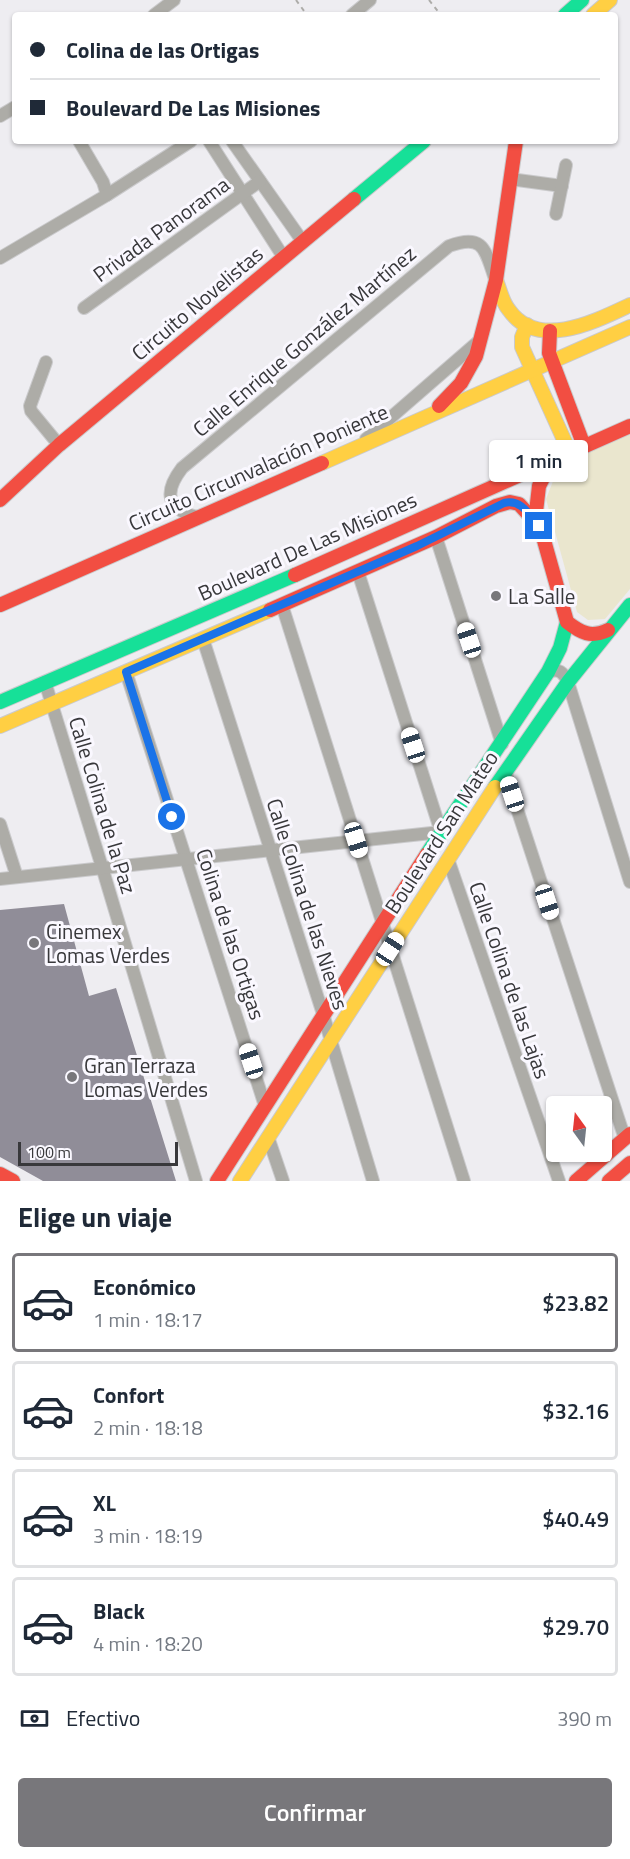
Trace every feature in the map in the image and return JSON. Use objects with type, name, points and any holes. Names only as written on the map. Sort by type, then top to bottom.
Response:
[{"type":"street","points":[[158,12],[174,0]]},
{"type":"street","points":[[355,12],[370,0]]},
{"type":"street","points":[[568,12],[582,0]]},
{"type":"street","points":[[596,12],[610,0]]},
{"type":"street","points":[[81,144],[104,182],[107,195]]},
{"type":"street","points":[[2,254],[107,195],[186,144]]},
{"type":"street","points":[[211,144],[284,258]]},
{"type":"street","points":[[234,144],[303,242]]},
{"type":"street","name":"Circuito Novelistas","points":[[0,500],[59,445],[420,144]]},
{"type":"street","points":[[429,414],[461,383],[476,356],[496,280],[516,144]]},
{"type":"street","points":[[556,214],[566,165]]},
{"type":"street","points":[[510,179],[562,186]]},
{"type":"street","name":"Privada Panorama","points":[[84,308],[260,181]]},
{"type":"street","name":"Calle Enrique González Martínez","points":[[197,517],[177,509],[171,500],[172,481],[182,468],[449,246],[465,240],[478,243],[486,252],[496,280]]},
{"type":"street","points":[[496,280],[507,308],[517,320],[550,331],[562,332],[575,329],[630,305]]},
{"type":"street","points":[[527,324],[522,337],[522,347],[534,369],[570,453]]},
{"type":"street","name":"Circuito Circunvalación Poniente","points":[[0,605],[630,327]]},
{"type":"street","points":[[550,331],[548,344],[552,361],[584,446]]},
{"type":"street","points":[[361,444],[480,340]]},
{"type":"street","points":[[46,362],[30,406],[31,411],[59,445]]},
{"type":"street","name":"Boulevard De Las Misiones","points":[[0,702],[275,584],[630,426]]},
{"type":"street","points":[[551,462],[538,485],[536,506],[539,526],[567,622],[581,633],[588,635],[596,636],[608,630]]},
{"type":"street","name":"Boulevard De Las Misiones","points":[[0,726],[358,572],[436,537],[496,506],[510,502],[519,504],[539,526]]},
{"type":"street","points":[[436,537],[502,744]]},
{"type":"street","points":[[0,879],[441,832],[358,572]]},
{"type":"street","points":[[282,605],[464,1181]]},
{"type":"street","name":"Boulevard San Mateo","points":[[240,1181],[505,772],[568,682],[630,605]]},
{"type":"street","name":"Boulevard San Mateo","points":[[217,1181],[441,832],[548,672],[560,648],[567,622]]},
{"type":"street","name":"Calle Colina de las Nieves","points":[[203,639],[323,1014],[373,1181]]},
{"type":"street","points":[[548,672],[555,669],[560,671],[568,682],[630,882]]},
{"type":"street","name":"Colina de las Ortigas","points":[[126,672],[266,1106]]},
{"type":"street","name":"Calle Colina de la Paz","points":[[45,682],[196,1181]]},
{"type":"street","points":[[505,772],[627,1137],[576,1181]]},
{"type":"street","points":[[0,824],[17,877]]},
{"type":"street","name":"Calle Colina de las Lajas","points":[[448,859],[558,1181]]},
{"type":"street","points":[[268,1137],[283,1181]]},
{"type":"street","points":[[609,1181],[630,1163]]},
{"type":"street","points":[[0,1174],[13,1181]]},
{"type":"path","points":[[429,0],[439,12]]},
{"type":"shaded area","points":[[630,434],[630,589],[605,619],[588,620],[577,612],[546,499],[559,466]]},
{"type":"building","name":"Gran Terraza Lomas Verdes","points":[[64,904],[89,996],[116,988],[176,1181],[43,1181],[0,1157],[0,910]]},
{"type":"traffic: fast","points":[[568,12],[582,0]]},
{"type":"traffic: fast","points":[[354,199],[420,144]]},
{"type":"traffic: fast","points":[[0,702],[295,575]]},
{"type":"traffic: fast","points":[[495,787],[568,682],[630,605]]},
{"type":"traffic: fast","points":[[427,854],[548,672],[560,648],[567,622]]},
{"type":"traffic: slow","points":[[596,12],[610,0]]},
{"type":"traffic: slow","points":[[496,280],[509,310],[521,322],[535,329],[551,331],[568,329],[630,305]]},
{"type":"traffic: slow","points":[[527,325],[522,337],[522,347],[570,453]]},
{"type":"traffic: slow","points":[[322,463],[630,327]]},
{"type":"traffic: slow","points":[[0,726],[270,610]]},
{"type":"traffic: slow","points":[[240,1181],[495,787]]},
{"type":"traffic: jam","points":[[439,406],[461,383],[476,356],[496,280],[516,144]]},
{"type":"traffic: jam","points":[[0,500],[59,445],[354,199]]},
{"type":"traffic: jam","points":[[550,331],[549,353],[584,446]]},
{"type":"traffic: jam","points":[[295,575],[630,426]]},
{"type":"traffic: jam","points":[[551,462],[539,486],[536,512],[567,622],[591,634],[608,630]]},
{"type":"traffic: jam","points":[[0,605],[322,463]]},
{"type":"traffic: jam","points":[[270,610],[436,537],[496,506],[510,502],[519,504],[539,526]]},
{"type":"traffic: jam","points":[[217,1181],[427,854]]},
{"type":"traffic: jam","points":[[576,1181],[630,1134]]},
{"type":"traffic: jam","points":[[609,1181],[630,1163]]},
{"type":"traffic: jam","points":[[0,1174],[13,1181]]},
{"type":"place","name":"La Salle","points":[[496,596]]},
{"type":"place","name":"Cinemex Lomas Verdes","points":[[34,943]]},
{"type":"place","name":"Gran Terraza Lomas Verdes","points":[[72,1077]]},
{"type":"route","points":[[172,817],[126,672],[417,546],[504,503],[519,504],[539,526]]}]
